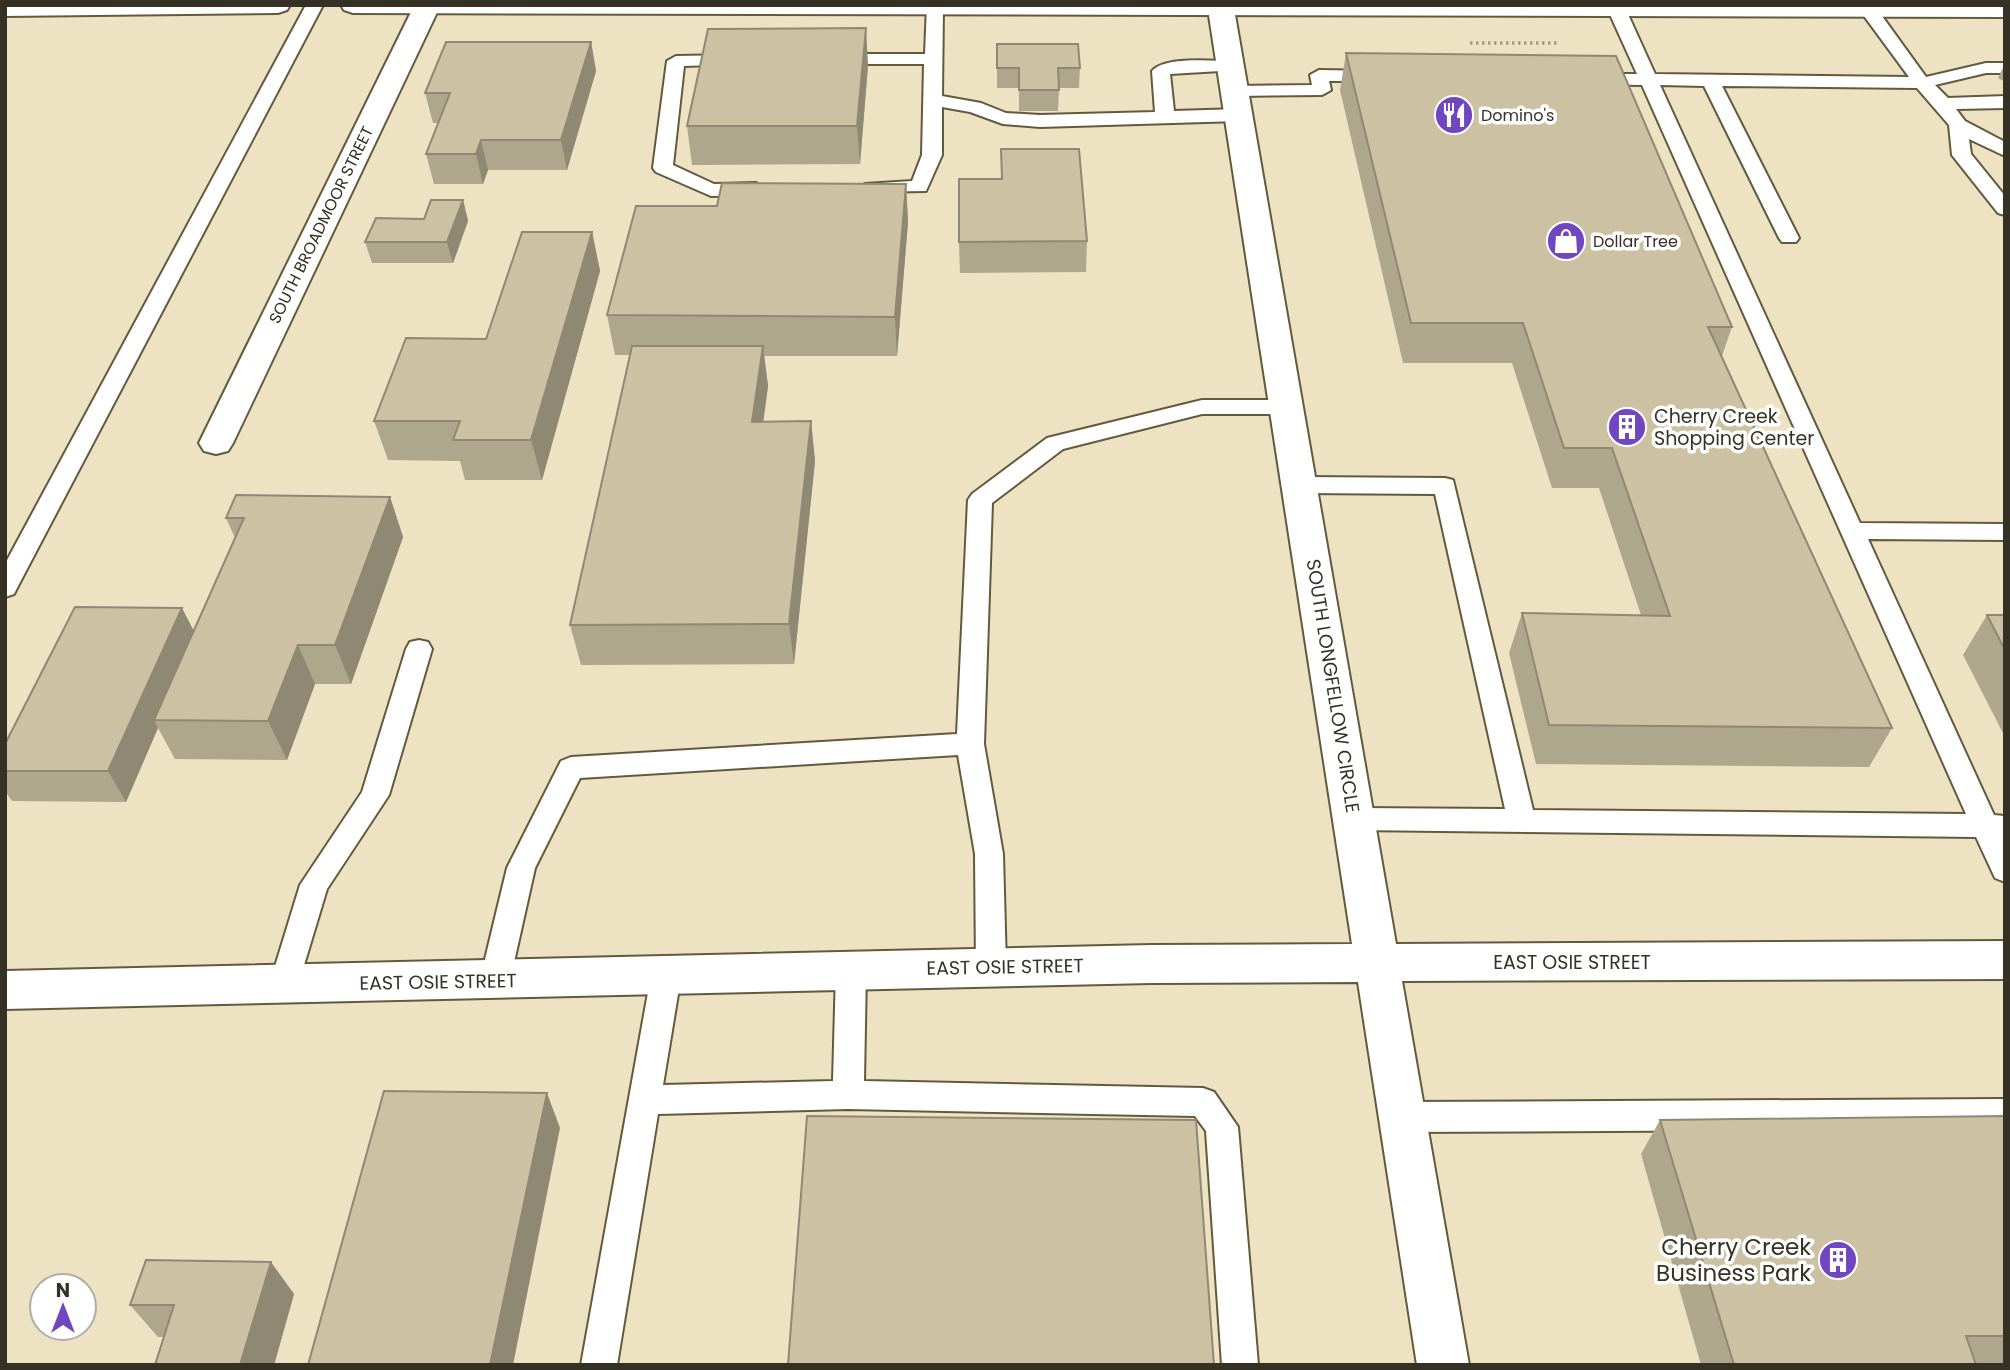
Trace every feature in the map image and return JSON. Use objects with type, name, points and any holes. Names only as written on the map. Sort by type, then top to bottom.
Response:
[{"type":"street","points":[[5,8],[278,5]]},
{"type":"street","points":[[353,5],[2005,9]]},
{"type":"street","name":"SOUTH BROADMOOR STREET","points":[[216,443],[427,6]]},
{"type":"street","name":"SOUTH LONGFELLOW CIRCLE","points":[[1221,9],[1443,1365]]},
{"type":"street","name":"EAST OSIE STREET","points":[[5,990],[284,986],[991,968],[2005,960]]},
{"type":"lane","points":[[5,588],[315,5]]},
{"type":"lane","points":[[849,188],[919,187],[932,155],[934,8]]},
{"type":"lane","points":[[1618,9],[1853,531],[1995,825],[2005,870]]},
{"type":"lane","points":[[1868,9],[1922,83],[1943,104],[1958,125],[2005,150]]},
{"type":"lane","points":[[814,59],[934,59]]},
{"type":"lane","points":[[759,60],[676,61],[663,168],[711,190],[780,189]]},
{"type":"lane","points":[[1165,117],[1161,71],[1173,67],[1235,91]]},
{"type":"lane","points":[[1567,78],[1922,83],[1986,68],[2005,68]]},
{"type":"lane","points":[[933,100],[974,107],[1003,118],[1015,119],[1165,117],[1235,91],[1322,90],[1319,75],[1402,76]]},
{"type":"lane","points":[[1710,80],[1789,238]]},
{"type":"lane","points":[[1943,104],[2002,102]]},
{"type":"lane","points":[[1958,125],[1962,155],[2005,209]]},
{"type":"lane","points":[[991,968],[989,854],[970,744],[981,500],[1055,443],[1202,407],[1287,407]]},
{"type":"lane","points":[[1300,485],[1445,486],[1522,821]]},
{"type":"lane","points":[[1853,531],[2005,532]]},
{"type":"lane","points":[[284,986],[314,885],[375,794],[419,649]]},
{"type":"lane","points":[[495,980],[521,868],[571,768],[970,744]]},
{"type":"lane","points":[[1355,819],[1995,825]]},
{"type":"lane","points":[[848,1095],[851,971]]},
{"type":"lane","points":[[599,1365],[666,976]]},
{"type":"lane","points":[[643,1114],[848,1095],[1203,1102],[1222,1127],[1240,1365]]},
{"type":"lane","points":[[1403,1116],[2005,1114]]},
{"type":"building","points":[[866,28],[857,126],[687,126],[708,29]]},
{"type":"building","points":[[446,42],[591,42],[561,140],[481,140],[476,154],[426,154],[450,93],[425,93]]},
{"type":"building","points":[[997,44],[1078,44],[1080,68],[1058,68],[1059,90],[1019,90],[1019,68],[997,68]]},
{"type":"building","name":"Cherry Creek Shopping Center","points":[[1346,53],[1616,56],[1732,327],[1708,327],[1892,728],[1549,725],[1522,613],[1670,616],[1612,448],[1564,448],[1523,323],[1411,323]]},
{"type":"building","points":[[1001,149],[1079,149],[1087,241],[959,242],[959,179],[1002,179]]},
{"type":"building","points":[[722,183],[906,184],[895,317],[607,315],[636,206],[717,206]]},
{"type":"building","points":[[431,200],[463,200],[447,242],[365,242],[376,218],[424,219]]},
{"type":"building","points":[[522,232],[592,232],[531,440],[453,440],[460,421],[374,421],[406,338],[486,339]]},
{"type":"building","points":[[632,346],[763,346],[752,422],[811,421],[789,624],[570,625]]},
{"type":"building","points":[[236,495],[390,497],[335,645],[298,645],[268,721],[154,720],[244,518],[226,518]]},
{"type":"building","points":[[75,607],[182,608],[108,771],[5,771],[5,744]]},
{"type":"building","points":[[1987,615],[2005,615],[2005,650]]},
{"type":"building","points":[[384,1091],[547,1093],[490,1365],[308,1365]]},
{"type":"building","points":[[807,1116],[1196,1120],[1214,1365],[788,1365]]},
{"type":"building","name":"Cherry Creek Business Park","points":[[2005,1116],[2005,1336],[1966,1336],[1976,1365],[1734,1365],[1660,1120]]},
{"type":"building","points":[[146,1260],[271,1262],[240,1365],[155,1365],[174,1305],[130,1305]]},
{"type":"place","name":"Domino's","points":[[1454,115]]},
{"type":"place","name":"Dollar Tree","points":[[1566,241]]},
{"type":"place","name":"Cherry Creek Shopping Center","points":[[1627,427]]},
{"type":"place","name":"Cherry Creek Business Park","points":[[1838,1260]]}]
